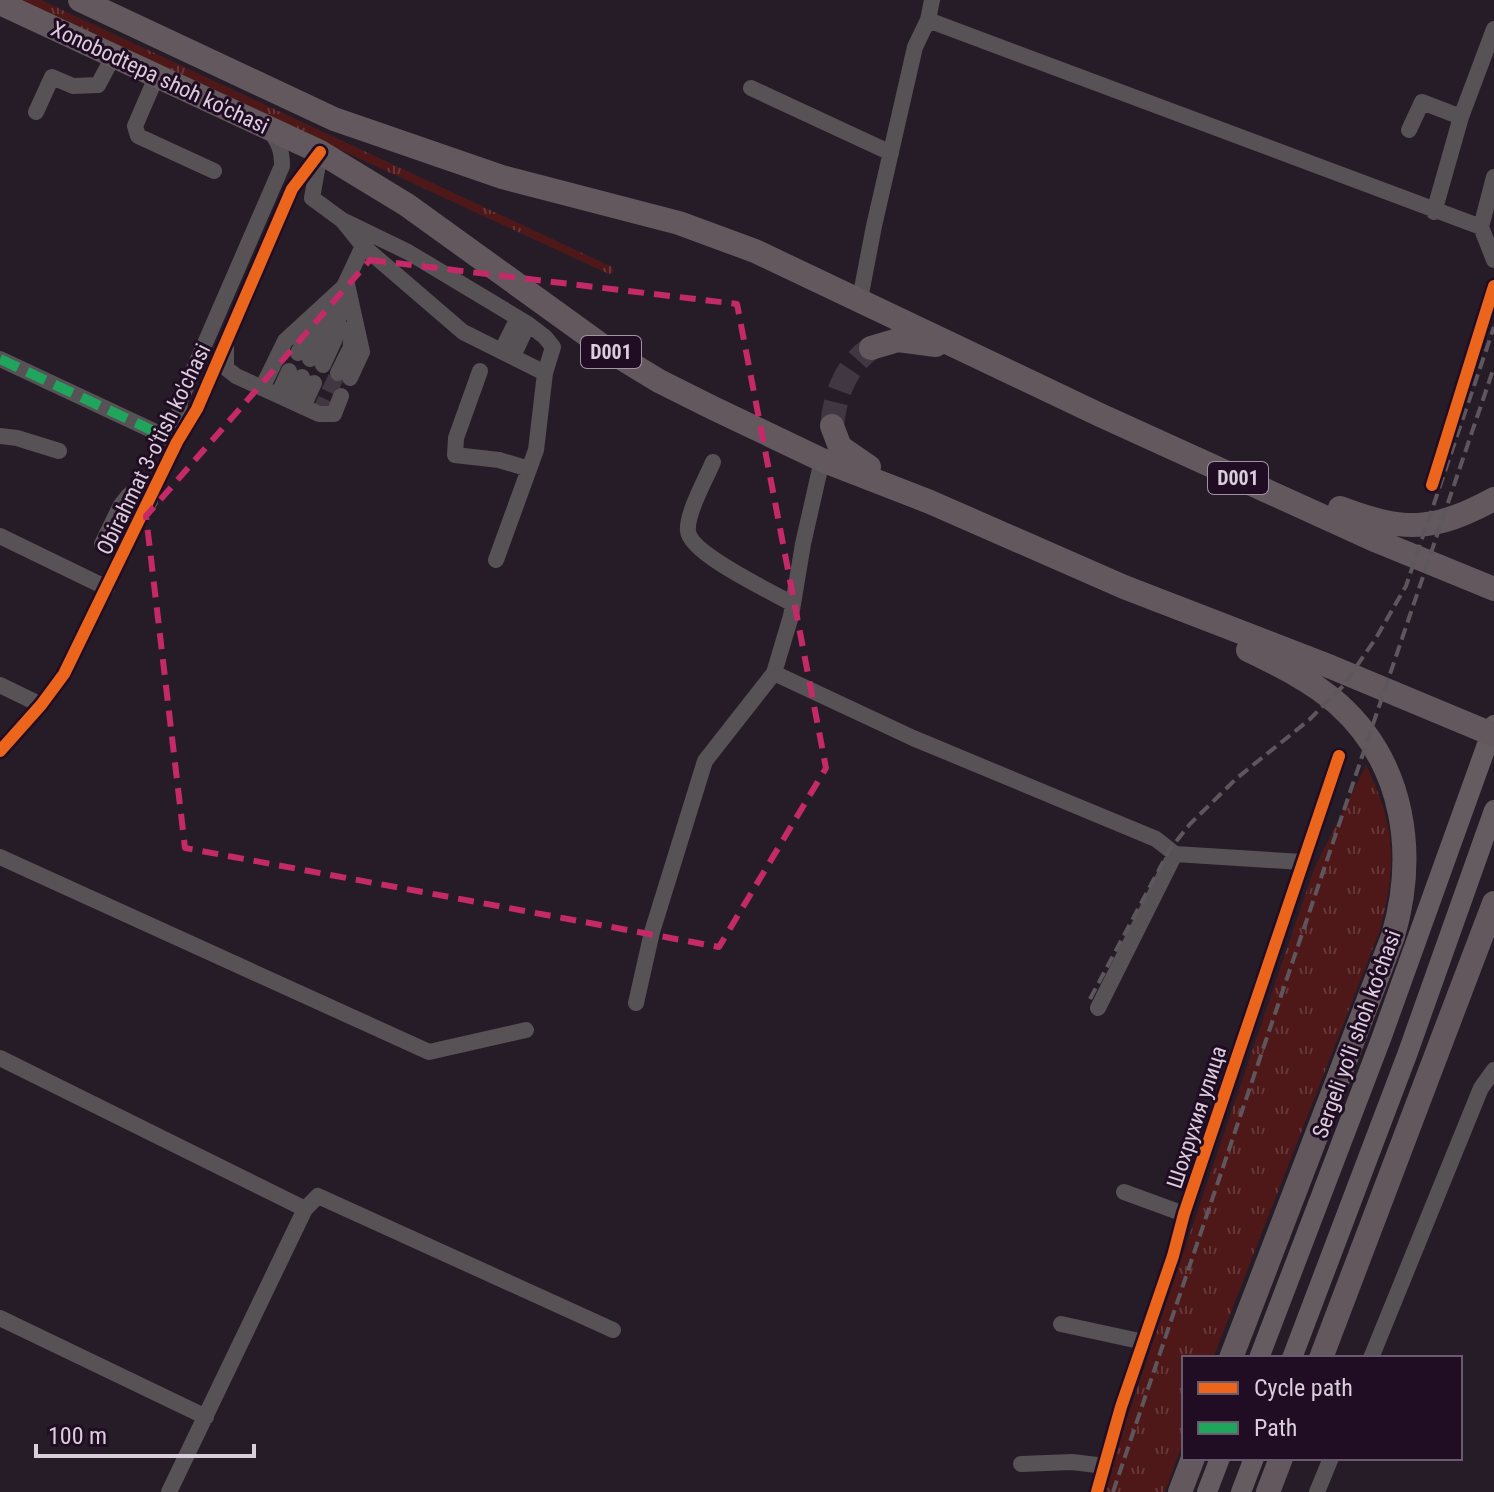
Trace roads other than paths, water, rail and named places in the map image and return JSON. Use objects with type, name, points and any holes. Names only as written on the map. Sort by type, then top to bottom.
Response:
[{"type":"highway","name":"Xonobodtepa shoh ko'chasi","points":[[81,0],[334,119],[502,177],[615,205],[718,236],[860,299],[973,354]]},
{"type":"highway","name":"Xonobodtepa shoh ko'chasi","points":[[0,3],[320,152]]},
{"type":"highway","name":"D001","points":[[320,152],[407,205],[608,350],[659,381],[822,460],[930,502],[1124,587],[1331,667],[1494,735]]},
{"type":"highway","points":[[871,348],[884,342],[911,341],[973,354],[1100,415],[1377,531],[1494,589]]},
{"type":"highway","points":[[832,426],[840,447],[852,457],[930,502]]},
{"type":"highway","points":[[1377,531],[1398,525],[1434,523],[1465,514],[1494,499]]},
{"type":"highway","points":[[1124,587],[1283,668],[1324,693],[1353,719],[1385,768],[1399,805],[1405,839],[1400,908],[1386,954],[1232,1356]]},
{"type":"highway","points":[[1322,1356],[1494,903]]},
{"type":"highway","points":[[1180,1492],[1192,1460]]},
{"type":"highway","points":[[1268,1492],[1280,1460]]},
{"type":"main road","name":"Sergeli yo‘li shoh ko‘chasi","points":[[1260,1356],[1381,1039],[1494,725]]},
{"type":"main road","points":[[1293,1356],[1407,1055],[1494,810]]},
{"type":"main road","points":[[1207,1492],[1219,1460]]},
{"type":"main road","points":[[1241,1492],[1253,1460]]},
{"type":"street","points":[[860,299],[915,47],[928,20],[932,0]]},
{"type":"street","points":[[928,20],[1434,212],[1481,227]]},
{"type":"street","points":[[1434,212],[1461,117],[1494,29]]},
{"type":"street","points":[[36,112],[52,77],[73,86],[98,85],[114,55]]},
{"type":"street","points":[[157,75],[135,126],[138,136],[214,171]]},
{"type":"street","points":[[751,88],[891,153]]},
{"type":"street","points":[[1409,130],[1422,102],[1461,117]]},
{"type":"street","name":"Obirahmat 3-o'tish ko'chasi","points":[[177,442],[180,401],[282,166],[277,138],[265,125]]},
{"type":"street","points":[[320,152],[312,198],[342,220],[408,252],[523,321],[553,347],[545,373],[536,450],[496,560]]},
{"type":"street","name":"Obirahmat 3-o'tish ko'chasi","points":[[2,745],[41,705],[64,674],[177,442],[197,409],[292,189],[320,152]]},
{"type":"street","points":[[1494,177],[1481,227],[1494,260]]},
{"type":"street","points":[[342,220],[363,246],[463,332],[545,373]]},
{"type":"street","points":[[324,366],[334,341],[347,284],[363,246]]},
{"type":"street","points":[[262,388],[285,341],[347,284]]},
{"type":"street","points":[[324,366],[309,329],[347,284]]},
{"type":"street","points":[[324,366],[362,352],[347,284]]},
{"type":"street","points":[[1432,485],[1494,286]]},
{"type":"street","points":[[508,353],[523,321]]},
{"type":"street","points":[[227,341],[226,368],[236,376],[319,414],[334,414],[341,396]]},
{"type":"street","name":"Obirahmat 3-o'tish ko'chasi","points":[[0,359],[177,442]]},
{"type":"street","points":[[480,371],[456,438],[455,455],[499,460],[529,469]]},
{"type":"street","points":[[291,401],[302,377],[291,401]]},
{"type":"street","points":[[0,436],[59,451]]},
{"type":"street","points":[[636,1003],[652,932],[705,761],[774,673],[793,604],[822,460]]},
{"type":"street","points":[[713,462],[688,523],[688,535],[696,547],[714,559],[793,604]]},
{"type":"street","points":[[102,544],[129,495],[150,502]]},
{"type":"street","points":[[0,536],[107,588]]},
{"type":"street","points":[[774,673],[913,738],[1156,839],[1175,854],[1302,862]]},
{"type":"street","points":[[0,685],[41,705]]},
{"type":"street","name":"Шохрухия улица","points":[[1097,1492],[1121,1407],[1173,1256],[1184,1214],[1339,756]]},
{"type":"street","points":[[1098,1008],[1175,854]]},
{"type":"street","points":[[0,857],[429,1052],[526,1030]]},
{"type":"street","points":[[0,1058],[305,1209]]},
{"type":"street","points":[[1372,1356],[1481,1088],[1494,1070]]},
{"type":"street","points":[[1124,1192],[1184,1214]]},
{"type":"street","points":[[169,1492],[305,1209],[318,1196],[613,1330]]},
{"type":"street","points":[[0,1318],[206,1417]]},
{"type":"street","points":[[1061,1324],[1144,1342]]},
{"type":"street","points":[[1317,1492],[1330,1460]]},
{"type":"street","points":[[1021,1464],[1072,1462],[1105,1466]]},
{"type":"tunnel","points":[[832,426],[843,382],[854,364],[871,348]]},
{"type":"tunnel","points":[[319,414],[338,373]]},
{"type":"railway","points":[[1090,999],[1170,849],[1190,824],[1237,778],[1309,720],[1343,686],[1376,638],[1406,586],[1494,327]]},
{"type":"railway","points":[[1113,1492],[1494,367]]}]
